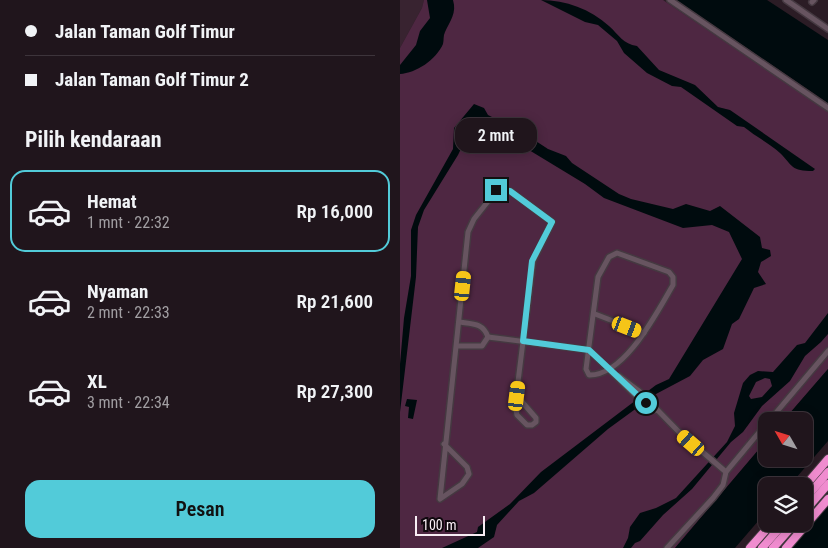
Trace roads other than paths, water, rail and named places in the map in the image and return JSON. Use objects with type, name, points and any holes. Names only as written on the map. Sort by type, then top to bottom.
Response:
[{"type":"highway","points":[[813,477],[828,459]]},
{"type":"highway","points":[[813,490],[828,472]]},
{"type":"highway","points":[[813,502],[828,484]]},
{"type":"highway","points":[[786,548],[828,499]]},
{"type":"highway","points":[[750,548],[764,532]]},
{"type":"highway","points":[[762,548],[776,532]]},
{"type":"highway","points":[[773,548],[787,532]]},
{"type":"street","points":[[670,0],[828,108]]},
{"type":"street","points":[[786,0],[828,29]]},
{"type":"street","points":[[444,444],[467,467],[469,474],[462,484],[440,499],[444,444],[457,346],[468,232],[474,219],[496,190],[510,191],[552,222],[532,261],[517,396],[518,415],[527,425],[532,425],[536,422],[536,418],[517,396]]},
{"type":"street","points":[[622,253],[668,272],[673,277],[674,285],[640,340],[610,369],[597,375],[589,374],[586,369],[595,314],[598,277],[609,257],[622,253]]},
{"type":"street","points":[[595,314],[644,333]]},
{"type":"street","points":[[459,322],[479,325],[485,329],[488,337]]},
{"type":"street","points":[[488,337],[589,350],[726,472]]},
{"type":"street","points":[[457,346],[482,346],[488,337]]},
{"type":"street","points":[[776,412],[828,351]]},
{"type":"street","points":[[666,548],[713,498],[723,485],[726,472],[758,434]]}]
